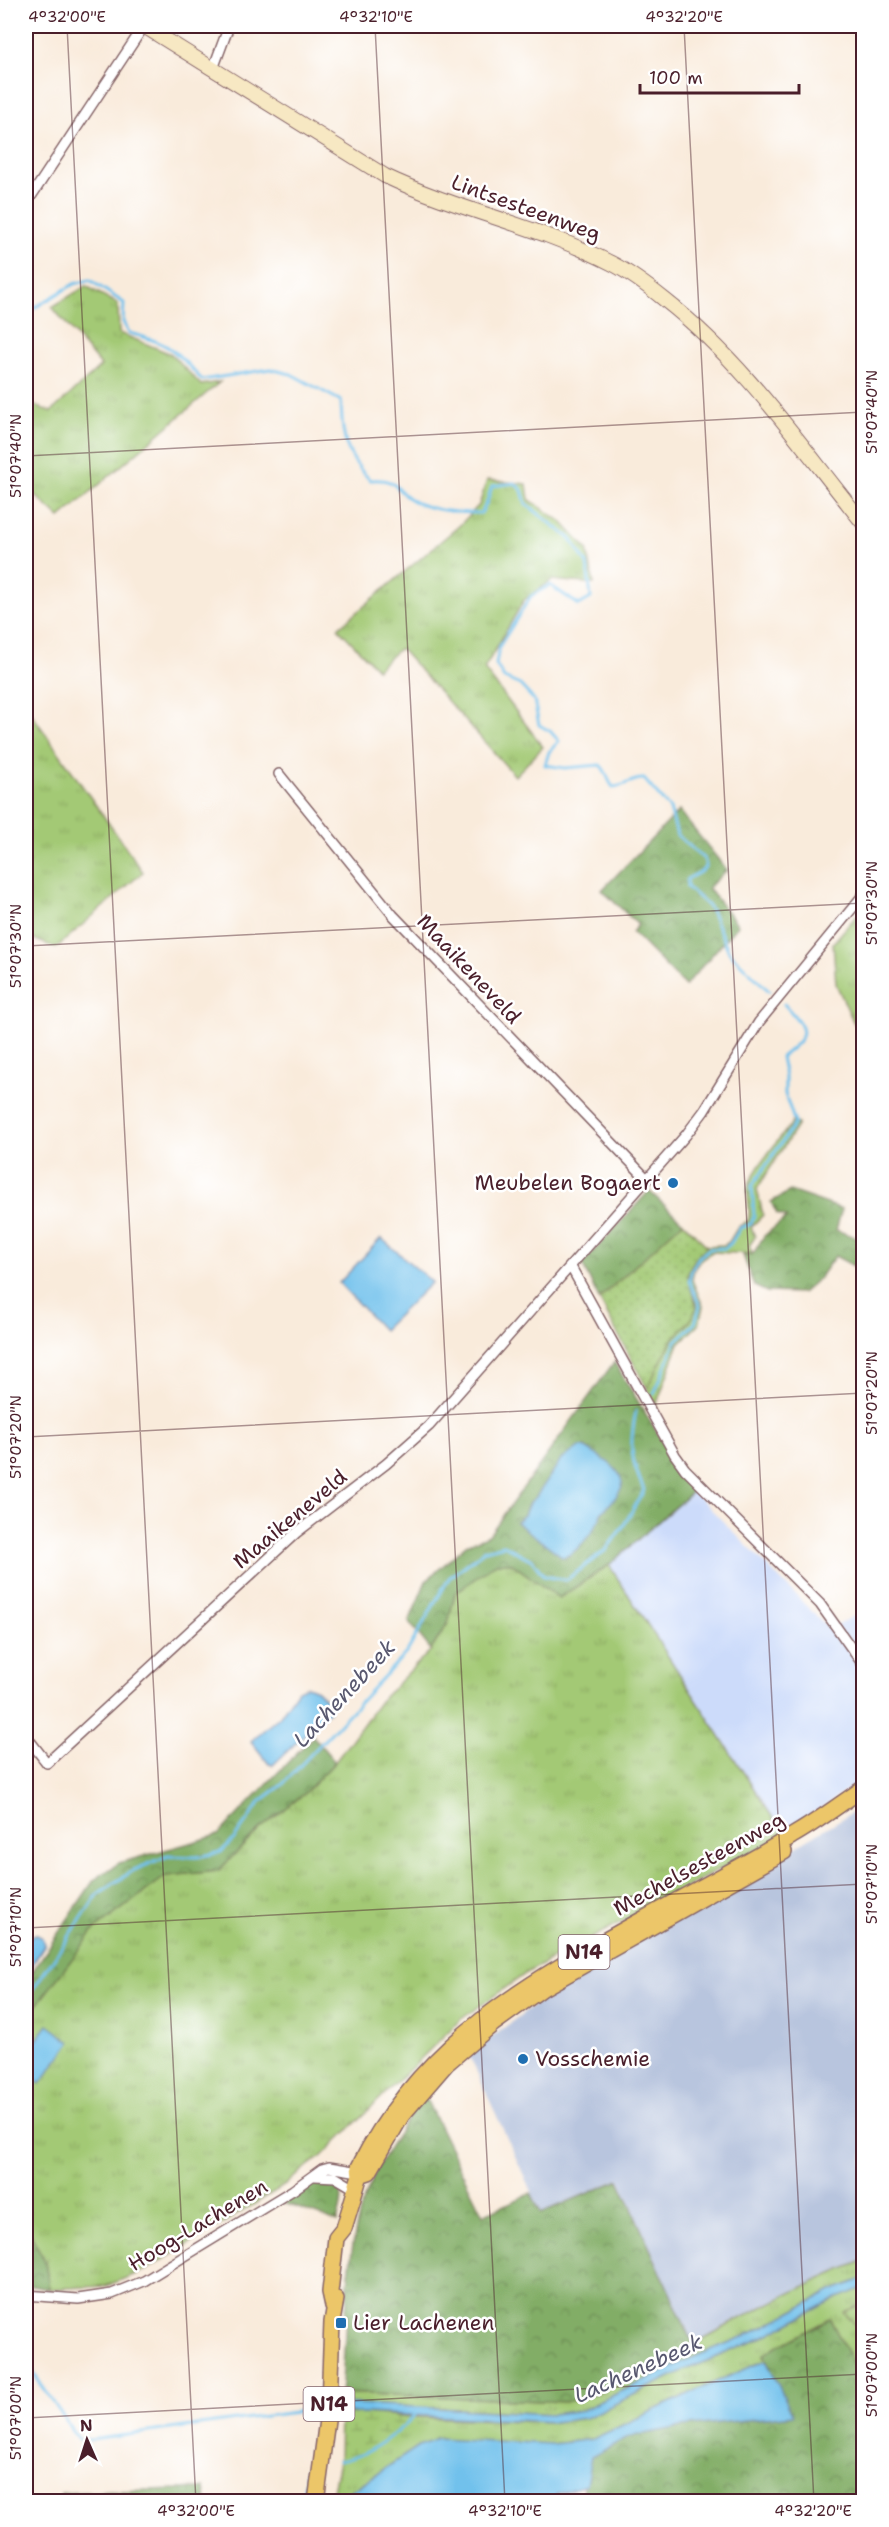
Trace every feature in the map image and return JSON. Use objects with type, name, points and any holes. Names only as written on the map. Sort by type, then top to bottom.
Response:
[{"type":"main road","name":"Mechelsesteenweg","points":[[316,2502],[329,2405],[333,2307],[346,2239],[344,2228],[358,2182],[359,2167],[373,2139],[406,2093],[446,2050],[496,2007],[558,1966],[791,1837],[864,1788]]},
{"type":"main road","name":"Mechelsesteenweg","points":[[358,2182],[369,2172],[396,2124],[417,2095],[446,2064],[507,2013],[543,1988],[796,1845],[864,1798]]},
{"type":"street","name":"Lintsesteenweg","points":[[144,26],[385,176],[422,193],[573,244],[616,265],[647,285],[713,341],[743,373],[864,524]]},
{"type":"street","points":[[26,204],[144,26]]},
{"type":"street","points":[[213,69],[229,26]]},
{"type":"street","name":"Maaikeneveld","points":[[279,774],[393,915],[646,1178]]},
{"type":"street","name":"Maaikeneveld","points":[[26,1736],[47,1763],[296,1533],[386,1464],[429,1426],[673,1149],[704,1111],[759,1022],[864,894]]},
{"type":"street","points":[[571,1267],[675,1455],[685,1469],[820,1604],[864,1666]]},
{"type":"street","name":"Hoog-Lachenen","points":[[26,2295],[78,2299],[112,2294],[144,2281],[329,2167],[353,2171],[358,2182]]},
{"type":"street","points":[[313,2176],[335,2177],[358,2182]]},
{"type":"shaded area","points":[[693,1491],[829,1629],[863,1611],[863,1779],[784,1834],[609,1565]]},
{"type":"shaded area","points":[[863,1806],[863,2261],[747,2315],[694,2346],[620,2180],[541,2213],[469,2055],[540,2000]]},
{"type":"green space","points":[[86,286],[118,304],[119,333],[171,354],[201,385],[220,382],[60,518],[26,487],[26,402],[51,412],[101,366],[52,307]]},
{"type":"green space","points":[[487,480],[527,484],[529,499],[562,522],[587,549],[594,584],[552,580],[524,600],[484,669],[543,747],[515,776],[400,648],[377,669],[338,628],[460,525],[479,505]]},
{"type":"green space","points":[[26,706],[143,872],[56,948],[26,936]]},
{"type":"green space","points":[[679,811],[727,870],[708,888],[738,925],[685,986],[632,932],[638,925],[602,890]]},
{"type":"green space","points":[[863,908],[863,1036],[853,1021],[836,984],[833,943]]},
{"type":"green space","points":[[793,1122],[798,1124],[757,1189],[763,1215],[751,1227],[755,1237],[749,1246],[753,1254],[712,1252],[702,1258],[694,1269],[692,1280],[703,1306],[699,1324],[679,1343],[656,1406],[647,1388],[672,1340],[690,1321],[697,1307],[689,1281],[689,1269],[707,1246],[724,1245],[729,1242],[738,1227],[748,1221],[750,1181]]},
{"type":"green space","points":[[649,1191],[683,1222],[599,1299],[582,1264]]},
{"type":"green space","points":[[790,1191],[842,1209],[836,1230],[863,1240],[863,1271],[835,1256],[819,1278],[802,1293],[767,1292],[754,1286],[743,1255],[753,1254],[764,1236],[787,1217],[777,1214],[771,1202]]},
{"type":"green space","points":[[683,1222],[707,1246],[698,1255],[688,1275],[697,1307],[690,1321],[672,1340],[647,1388],[599,1299]]},
{"type":"green space","points":[[614,1362],[693,1491],[609,1565],[559,1598],[511,1563],[496,1563],[455,1593],[448,1623],[431,1650],[409,1622],[426,1581],[466,1545],[489,1535]],"holes":[[[585,1447],[616,1470],[622,1487],[569,1556],[563,1557],[516,1522],[524,1515],[529,1503],[537,1497],[553,1471]]]},
{"type":"green space","points":[[496,1563],[511,1563],[559,1598],[609,1565],[784,1835],[528,1972],[460,2020],[321,2157],[287,2184],[146,2270],[106,2286],[49,2289],[45,2261],[26,2226],[26,2019],[28,2015],[95,1929],[166,1876],[218,1871],[260,1829],[305,1793],[335,1762],[381,1700],[431,1650],[448,1623],[455,1593]]},
{"type":"green space","points":[[313,1736],[335,1762],[305,1793],[260,1829],[218,1871],[166,1876],[95,1929],[26,2019],[26,1981],[94,1880],[119,1863],[218,1835]]},
{"type":"green space","points":[[425,2097],[483,2215],[531,2193],[541,2213],[619,2180],[694,2346],[593,2394],[569,2402],[341,2393],[351,2259],[362,2206],[384,2156],[409,2116]]},
{"type":"green space","points":[[316,2179],[335,2181],[341,2191],[342,2200],[337,2222],[284,2203],[292,2194]]},
{"type":"green space","points":[[26,2226],[45,2261],[49,2289],[26,2285]]},
{"type":"green space","points":[[863,2261],[863,2279],[833,2290],[754,2332],[682,2362],[583,2410],[553,2414],[340,2403],[341,2393],[569,2402],[615,2384],[682,2351],[775,2300]]},
{"type":"green space","points":[[863,2288],[861,2331],[863,2331],[863,2383],[830,2319],[764,2355],[766,2360],[593,2439],[552,2444],[422,2444],[345,2495],[343,2501],[331,2500],[339,2461],[376,2447],[414,2417],[553,2422],[586,2418],[685,2370],[757,2340],[837,2298]]},
{"type":"green space","points":[[863,2304],[863,2331],[861,2332],[844,2312]]},
{"type":"green space","points":[[830,2319],[863,2383],[863,2501],[581,2502],[591,2457],[628,2437],[681,2427],[792,2415],[764,2354]]},
{"type":"green space","points":[[364,2413],[414,2417],[370,2450],[339,2461],[340,2414]]},
{"type":"green space","points":[[205,2488],[207,2501],[61,2501],[61,2493]]},
{"type":"water","points":[[381,1238],[432,1282],[383,1330],[339,1283]]},
{"type":"water","points":[[579,1447],[584,1447],[612,1466],[620,1476],[622,1486],[584,1542],[574,1552],[563,1557],[516,1522],[524,1515],[529,1503],[536,1497],[560,1461]]},
{"type":"water","points":[[307,1686],[317,1690],[330,1704],[329,1711],[273,1765],[269,1764],[251,1741],[280,1716],[298,1690]]},
{"type":"water","points":[[35,1934],[42,1938],[45,1944],[26,1974],[26,1938]]},
{"type":"water","points":[[48,2025],[71,2042],[40,2084],[26,2074],[26,2054]]},
{"type":"water","points":[[863,2279],[863,2288],[837,2298],[757,2340],[685,2370],[586,2418],[553,2422],[364,2413],[340,2414],[340,2403],[553,2414],[583,2410],[682,2362],[754,2332],[833,2290]]},
{"type":"water","points":[[766,2360],[793,2415],[681,2427],[628,2437],[591,2457],[586,2485],[557,2494],[551,2501],[348,2502],[345,2495],[422,2444],[437,2438],[552,2444],[593,2439]]},
{"type":"waterway","name":"Lachenebeek","points":[[26,313],[74,284],[90,280],[124,303],[123,322],[129,333],[154,340],[171,349],[202,380],[270,369],[291,374],[341,401],[346,444],[361,471],[370,480],[392,483],[415,502],[447,511],[481,513],[492,486],[515,483],[522,490],[526,504],[571,539],[587,564],[591,598],[579,605],[550,585],[531,596],[499,647],[496,664],[504,678],[520,685],[534,700],[539,725],[550,731],[559,741],[549,752],[545,765],[565,768],[600,765],[613,787],[644,779],[670,809],[677,835],[704,859],[706,865],[702,871],[687,879],[687,887],[710,908],[729,952],[769,991]]},
{"type":"waterway","name":"Lachenebeek","points":[[654,1394],[676,1341],[695,1323],[700,1306],[689,1281],[692,1269],[699,1257],[709,1249],[725,1248],[740,1228],[751,1224],[754,1216],[752,1186],[795,1123],[785,1094],[785,1077],[781,1057],[797,1043],[803,1032],[798,1021],[784,1004]]},
{"type":"waterway","name":"Lachenebeek","points":[[26,1999],[99,1893],[134,1870],[168,1856],[197,1857],[221,1852],[234,1839],[261,1801],[282,1785],[407,1652],[449,1578],[485,1550],[504,1545],[532,1560],[544,1576],[566,1580],[606,1550],[624,1525],[644,1490],[632,1451],[636,1411]]},
{"type":"waterway","name":"Lachenebeek","points":[[26,2362],[78,2439],[90,2440],[310,2410]]},
{"type":"waterway","points":[[339,2461],[371,2450],[415,2415]]},
{"type":"waterway","points":[[302,2502],[307,2468]]},
{"type":"place","name":"Meubelen Bogaert","points":[[673,1183]]},
{"type":"place","name":"Vosschemie","points":[[523,2059]]},
{"type":"place","name":"Lier Lachenen","points":[[341,2323]]}]
